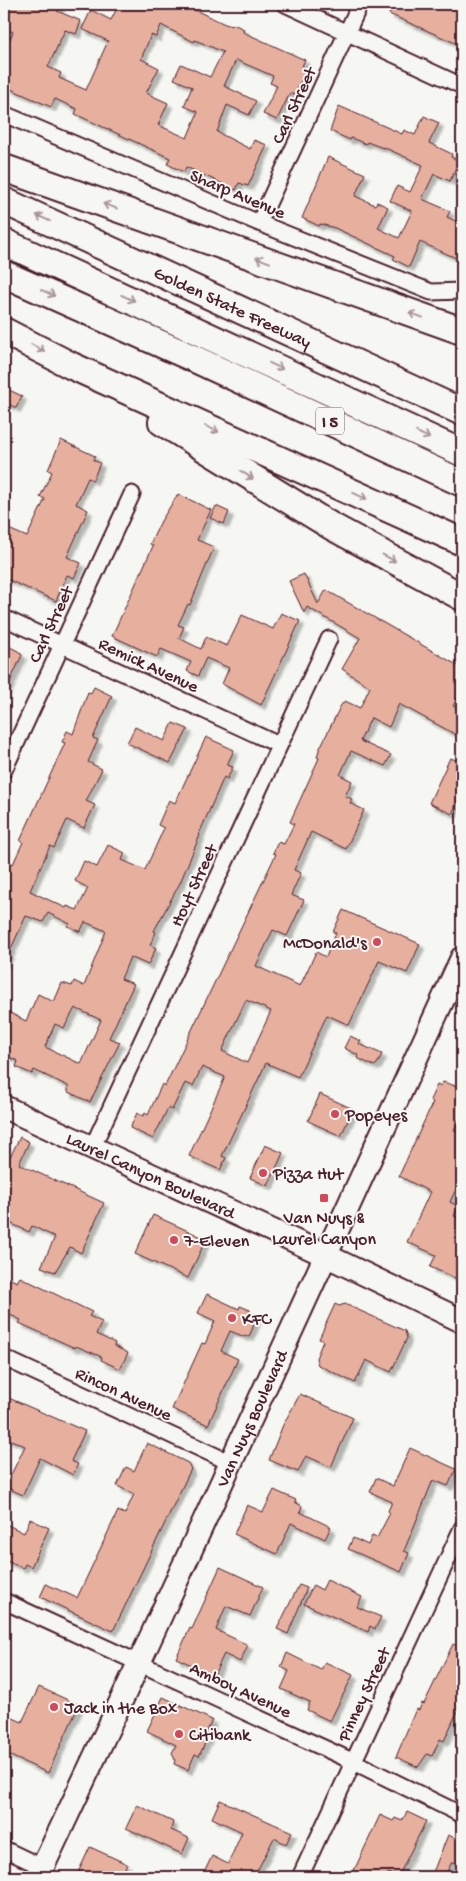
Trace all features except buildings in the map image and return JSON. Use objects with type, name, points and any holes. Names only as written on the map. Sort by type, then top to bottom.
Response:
[{"type":"highway","points":[[4,168],[462,331]]},
{"type":"highway","name":"Golden State Freeway","points":[[4,200],[462,412]]},
{"type":"highway","points":[[4,230],[102,274],[135,261]]},
{"type":"highway","points":[[4,242],[462,454]]},
{"type":"highway","name":"I 5","points":[[4,274],[188,356],[462,483]]},
{"type":"highway","points":[[283,329],[462,393]]},
{"type":"highway","points":[[4,331],[72,366],[462,542]]},
{"type":"highway","points":[[72,366],[331,526],[462,597]]},
{"type":"main road","name":"Van Nuys Boulevard","points":[[40,1872],[139,1663],[229,1462],[462,958]]},
{"type":"main road","name":"Laurel Canyon Boulevard","points":[[4,1107],[325,1255],[462,1321]]},
{"type":"street","points":[[285,4],[462,86]]},
{"type":"street","name":"Carl Street","points":[[259,223],[360,4]]},
{"type":"street","name":"Sharp Avenue","points":[[4,114],[259,223],[430,292],[462,291]]},
{"type":"street","name":"Carl Street","points":[[4,770],[132,494]]},
{"type":"street","name":"Remick Avenue","points":[[4,618],[279,745]]},
{"type":"street","name":"Hoyt Street","points":[[92,1148],[329,639]]},
{"type":"street","name":"Rincon Avenue","points":[[4,1358],[229,1462]]},
{"type":"street","name":"Pinney Street","points":[[300,1877],[352,1761],[462,1528]]},
{"type":"street","name":"Amboy Avenue","points":[[4,1601],[352,1761],[462,1814]]},
{"type":"street","points":[[4,1850],[40,1872]]},
{"type":"place","name":"McDonald's","points":[[377,942]]},
{"type":"place","name":"Popeyes","points":[[335,1114]]},
{"type":"place","name":"Pizza Hut","points":[[263,1173]]},
{"type":"place","name":"Van Nuys & Laurel Canyon","points":[[324,1198]]},
{"type":"place","name":"7-Eleven","points":[[174,1240]]},
{"type":"place","name":"KFC","points":[[232,1318]]},
{"type":"place","name":"Jack in the Box","points":[[54,1707]]},
{"type":"place","name":"Citibank","points":[[179,1734]]}]
